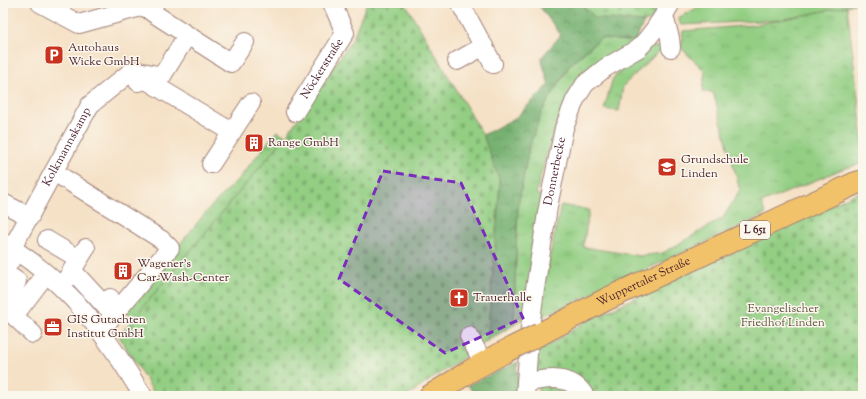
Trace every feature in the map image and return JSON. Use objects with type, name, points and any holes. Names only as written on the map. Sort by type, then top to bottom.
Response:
[{"type":"main road","name":"Wuppertaler Straße","points":[[430,396],[508,350],[608,298],[863,181]]},
{"type":"street","points":[[40,3],[79,24],[150,4],[153,13],[231,63],[245,42]]},
{"type":"street","name":"Nöckerstraße","points":[[295,112],[345,33],[332,3]]},
{"type":"street","points":[[460,3],[493,64]]},
{"type":"street","points":[[668,10],[671,48]]},
{"type":"street","name":"Donnerbecke","points":[[525,390],[530,328],[548,208],[564,128],[571,106],[585,84],[605,68],[639,48],[647,40],[668,10]]},
{"type":"street","points":[[457,61],[480,40]]},
{"type":"street","points":[[111,87],[133,70],[162,76],[183,42]]},
{"type":"street","name":"Kolkmannskamp","points":[[4,313],[17,281],[3,272],[11,247],[30,217],[90,105],[111,87],[146,80],[232,132]]},
{"type":"street","points":[[211,164],[251,103]]},
{"type":"street","points":[[54,172],[148,236],[162,240],[170,248],[100,331]]},
{"type":"street","points":[[3,203],[30,217]]},
{"type":"street","points":[[47,240],[79,259],[107,302]]},
{"type":"street","points":[[11,247],[46,274],[87,315],[108,342],[143,396]]},
{"type":"street","points":[[61,288],[79,259]]},
{"type":"street","points":[[33,334],[14,316],[46,274]]},
{"type":"street","points":[[469,336],[484,364]]},
{"type":"street","name":"Donnerbecke","points":[[525,390],[546,378],[568,381],[582,390],[585,396]]},
{"type":"highlighted area","points":[[383,171],[461,183],[523,318],[445,353],[339,279]]},
{"type":"green space","points":[[367,3],[405,3],[483,135],[500,182],[487,341],[407,396],[156,396],[119,336],[286,136],[352,40]]},
{"type":"green space","points":[[537,3],[579,3],[596,18],[644,22],[635,42],[601,38],[570,64],[541,113],[529,148],[518,205],[514,325],[487,341],[500,182],[483,135],[515,118],[549,85],[541,58],[561,35]]},
{"type":"green space","points":[[579,3],[662,3],[652,20],[644,22],[596,18]]},
{"type":"green space","points":[[702,3],[857,3],[780,20],[681,25],[678,18],[695,9]]},
{"type":"green space","points":[[847,6],[863,140],[863,163],[840,170],[761,203],[766,214],[536,319],[561,205],[589,210],[583,247],[640,256],[663,253],[723,218],[740,190],[713,92],[703,92],[705,71],[681,48],[683,31],[754,25]]},
{"type":"green space","points":[[601,38],[635,42],[557,123],[536,194],[544,197],[528,314],[514,325],[518,205],[529,148],[541,113],[570,65]]},
{"type":"green space","points":[[650,46],[665,48],[657,53],[623,86],[619,111],[604,109],[613,78]]},
{"type":"green space","points":[[277,131],[286,136],[134,318],[126,311],[206,212],[240,177]]},
{"type":"green space","name":"Evangelischer Friedhof Linden","points":[[863,190],[863,396],[539,396],[534,355],[586,321]]},
{"type":"green space","points":[[518,362],[517,368],[521,396],[475,396],[468,385]]},
{"type":"place","name":"Autohaus Wicke GmbH","points":[[54,55]]},
{"type":"place","name":"Range GmbH","points":[[254,143]]},
{"type":"place","name":"Grundschule Linden","points":[[667,167]]},
{"type":"place","name":"Wagener's Car-Wash-Center","points":[[123,271]]},
{"type":"place","name":"Trauerhalle","points":[[459,298]]},
{"type":"place","name":"GIS Gutachten Institut GmbH","points":[[53,327]]}]
